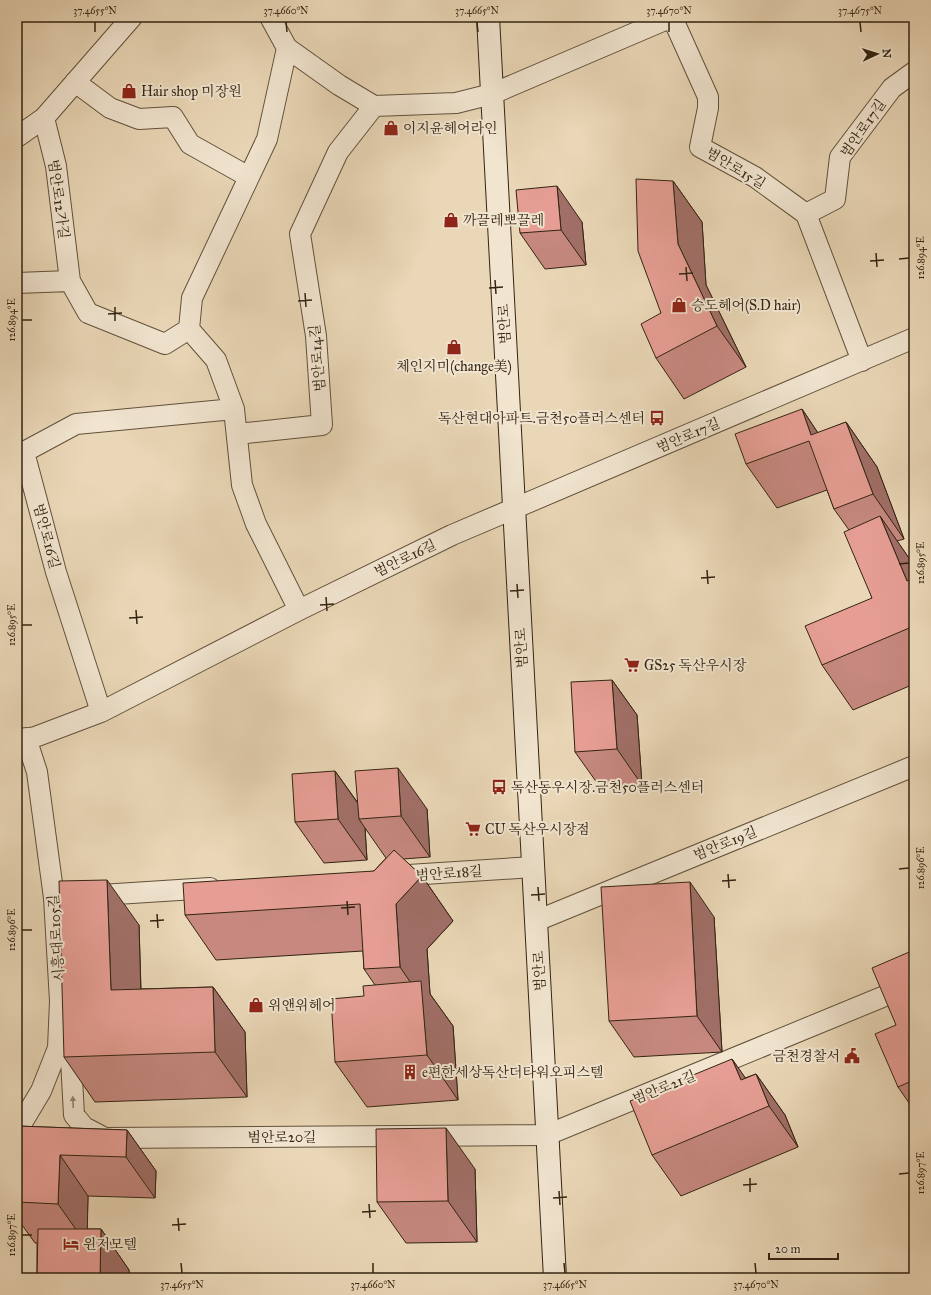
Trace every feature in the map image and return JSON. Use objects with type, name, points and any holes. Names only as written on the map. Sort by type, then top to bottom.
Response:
[{"type":"main road","name":"범안로","points":[[488,17],[555,1278]]},
{"type":"street","points":[[17,137],[44,118],[132,17]]},
{"type":"street","points":[[270,17],[287,48],[374,106],[456,103],[492,94]]},
{"type":"street","name":"범안로15길","points":[[492,94],[672,17],[708,96],[708,108],[700,146],[755,177],[806,214]]},
{"type":"street","points":[[287,48],[267,139],[192,298],[189,329],[216,360],[234,409],[242,485],[256,524],[299,610]]},
{"type":"street","name":"범안로17길","points":[[806,214],[835,199],[840,157],[892,88],[914,72]]},
{"type":"street","points":[[76,82],[110,108],[138,119],[173,117],[190,144],[249,177]]},
{"type":"street","name":"범안로14길","points":[[237,434],[322,425],[316,336],[300,234],[338,152],[374,106]]},
{"type":"street","name":"범안로12가길","points":[[44,118],[56,166],[70,282],[88,313],[165,344],[189,329]]},
{"type":"street","points":[[806,214],[862,361]]},
{"type":"street","points":[[17,283],[70,282]]},
{"type":"street","name":"범안로17길","points":[[514,510],[914,338]]},
{"type":"street","name":"범안로16길","points":[[101,712],[56,572],[24,452],[76,424],[234,409]]},
{"type":"street","name":"범안로16길","points":[[22,740],[36,737],[101,712],[299,610],[452,536],[514,510]]},
{"type":"street","name":"시흥대로105길","points":[[22,740],[37,772],[54,898],[60,1001],[58,1048],[22,1136]]},
{"type":"street","name":"범안로19길","points":[[536,921],[914,766]]},
{"type":"street","name":"범안로18길","points":[[373,878],[533,867]]},
{"type":"street","points":[[54,898],[230,887]]},
{"type":"street","name":"범안로21길","points":[[547,1135],[914,984]]},
{"type":"street","points":[[60,1001],[70,1034],[74,1115],[84,1127],[105,1138]]},
{"type":"street","name":"범안로20길","points":[[68,1138],[547,1135]]},
{"type":"building","points":[[636,179],[673,181],[678,244],[717,326],[656,358],[641,324],[661,313],[638,251]]},
{"type":"building","points":[[557,186],[561,230],[520,233],[516,190]]},
{"type":"building","points":[[802,409],[811,435],[846,422],[873,494],[834,509],[809,441],[746,464],[735,434]]},
{"type":"building","points":[[880,516],[907,581],[914,578],[914,626],[822,665],[805,626],[872,598],[844,532]]},
{"type":"building","points":[[612,680],[617,749],[575,752],[571,682]]},
{"type":"building","points":[[398,768],[401,816],[359,819],[355,771]]},
{"type":"building","points":[[335,771],[338,819],[295,822],[292,774]]},
{"type":"building","points":[[394,850],[422,876],[396,904],[400,967],[364,969],[360,904],[185,915],[183,883],[374,871]]},
{"type":"building","points":[[107,880],[111,990],[213,987],[215,1052],[64,1057],[59,881]]},
{"type":"building","points":[[690,882],[697,1016],[609,1021],[601,887]]},
{"type":"building","points":[[914,950],[914,1080],[898,1087],[875,1034],[896,1025],[872,968]]},
{"type":"building","points":[[421,981],[427,1055],[335,1062],[331,999],[364,996],[363,986]]},
{"type":"building","points":[[732,1059],[741,1080],[756,1074],[769,1106],[652,1155],[630,1101]]},
{"type":"building","points":[[17,1126],[127,1130],[126,1157],[60,1155],[58,1204],[17,1202]]},
{"type":"building","points":[[446,1128],[448,1201],[377,1202],[376,1129]]},
{"type":"building","points":[[38,1229],[101,1229],[100,1278],[37,1278]]},
{"type":"place","name":"Hair shop 미장원","points":[[129,91]]},
{"type":"place","name":"이지윤헤어라인","points":[[391,128]]},
{"type":"place","name":"까끌레뽀끌레","points":[[451,220]]},
{"type":"place","name":"승도헤어(S.D hair)","points":[[679,305]]},
{"type":"place","name":"체인지미(change美)","points":[[454,347]]},
{"type":"place","name":"독산현대아파트.금천50플러스센터","points":[[657,418]]},
{"type":"place","name":"GS25 독산우시장","points":[[632,665]]},
{"type":"place","name":"독산동우시장.금천50플러스센터","points":[[499,787]]},
{"type":"place","name":"CU 독산우시장점","points":[[473,829]]},
{"type":"place","name":"위앤위헤어","points":[[256,1005]]},
{"type":"place","name":"금천경찰서","points":[[852,1056]]},
{"type":"place","name":"e편한세상독산더타워오피스텔","points":[[410,1072]]},
{"type":"place","name":"윈저모텔","points":[[71,1244]]}]
